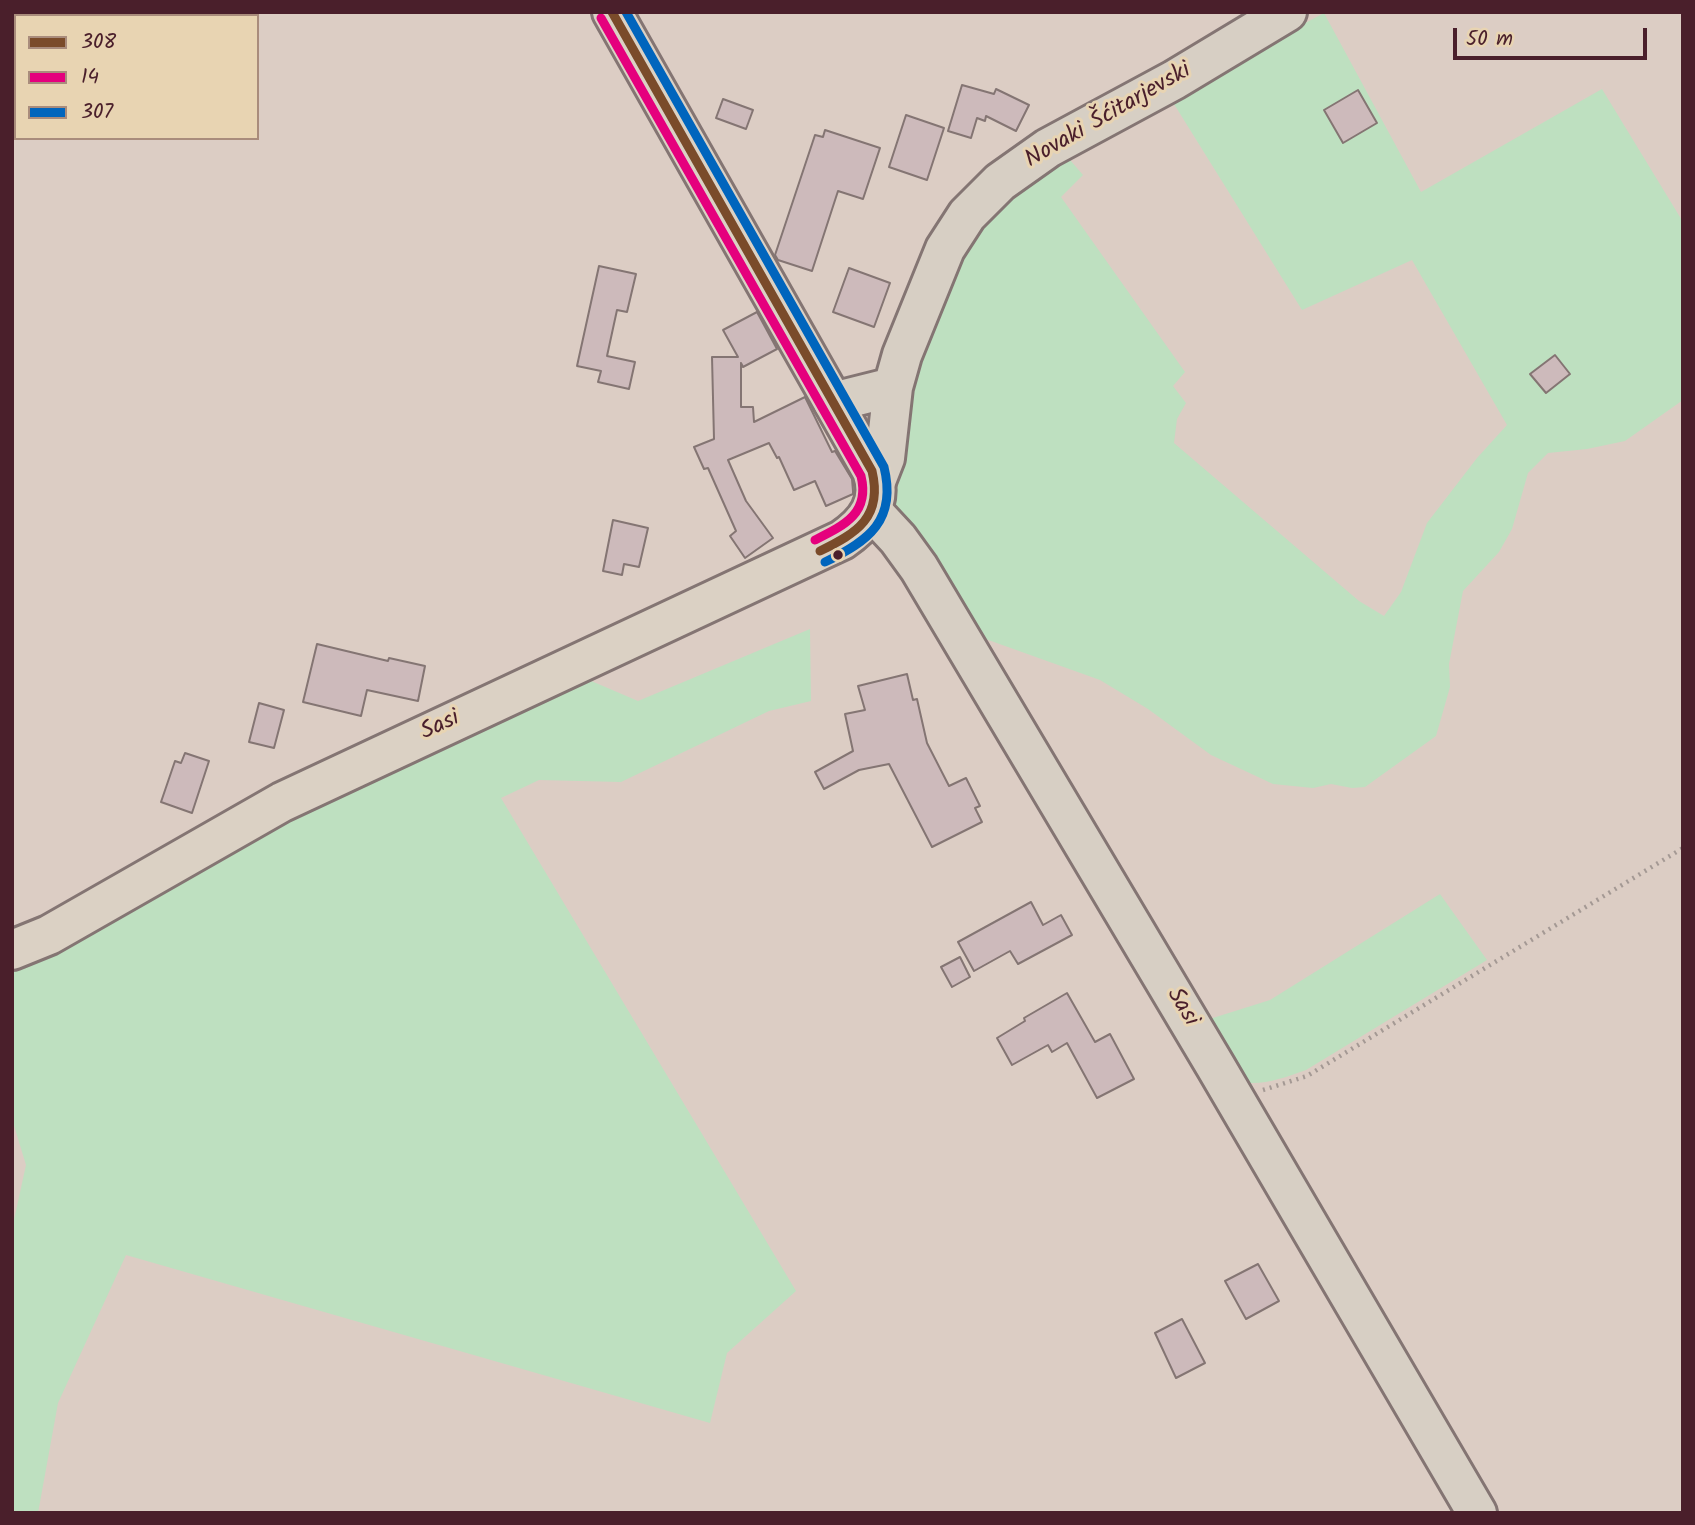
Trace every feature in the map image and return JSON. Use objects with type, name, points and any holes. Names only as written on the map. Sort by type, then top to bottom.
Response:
[{"type":"main road","name":"Sasi","points":[[12,950],[49,935],[282,802],[842,540],[858,530],[874,496],[833,402],[612,12]]},
{"type":"street","name":"Novaki Šćitarjevski","points":[[874,496],[885,458],[893,387],[914,320],[945,249],[967,215],[1000,182],[1048,148],[1174,80],[1287,12]]},
{"type":"street","points":[[833,402],[893,387]]},
{"type":"street","name":"Sasi","points":[[874,496],[1230,1091],[1477,1513]]},
{"type":"path","points":[[1230,1091],[1255,1092],[1307,1076],[1683,848]]},
{"type":"green space","points":[[1324,13],[1421,192],[1602,89],[1683,222],[1683,400],[1625,441],[1548,453],[1528,473],[1512,529],[1499,552],[1463,591],[1449,664],[1450,687],[1436,736],[1365,787],[1352,788],[1331,784],[1313,788],[1273,784],[1211,755],[1148,709],[1100,680],[966,632],[903,532],[894,505],[891,476],[899,421],[951,268],[993,206],[1064,153],[1083,175],[1061,197],[1185,372],[1173,386],[1186,403],[1177,419],[1174,443],[1359,601],[1384,616],[1401,592],[1427,523],[1477,458],[1507,425],[1412,260],[1302,310],[1169,96]]},
{"type":"green space","points":[[810,629],[811,701],[769,711],[621,782],[539,780],[501,798],[796,1291],[727,1353],[710,1423],[126,1255],[58,1403],[38,1513],[12,1513],[12,1229],[26,1165],[12,1119],[12,963],[110,916],[309,810],[496,720],[589,680],[638,701]]},
{"type":"green space","points":[[1440,894],[1487,960],[1306,1070],[1262,1083],[1234,1081],[1197,1023],[1270,1000]]},
{"type":"building","points":[[962,85],[994,94],[996,89],[1029,105],[1016,131],[986,116],[985,121],[977,118],[971,138],[948,131]]},
{"type":"building","points":[[1358,90],[1377,123],[1343,143],[1324,110]]},
{"type":"building","points":[[723,99],[753,110],[746,129],[716,118]]},
{"type":"building","points":[[906,115],[944,128],[927,180],[889,167]]},
{"type":"building","points":[[825,130],[880,148],[863,199],[838,191],[812,271],[778,260],[775,255],[815,135],[823,137]]},
{"type":"building","points":[[599,266],[636,274],[627,312],[617,310],[607,356],[635,362],[629,389],[598,382],[601,371],[577,366]]},
{"type":"building","points":[[849,268],[890,283],[874,327],[833,312]]},
{"type":"building","points":[[757,312],[777,349],[743,367],[741,363],[741,407],[753,407],[754,422],[805,397],[832,452],[835,451],[852,479],[853,494],[826,506],[815,481],[794,490],[779,457],[777,458],[769,443],[728,460],[746,501],[773,538],[745,558],[730,536],[736,531],[708,468],[704,469],[694,447],[714,439],[712,357],[738,357],[723,330]]},
{"type":"building","points":[[1555,355],[1570,374],[1546,393],[1530,374]]},
{"type":"building","points":[[613,520],[648,528],[639,567],[624,564],[622,575],[603,571]]},
{"type":"building","points":[[317,644],[388,661],[389,658],[425,666],[418,701],[367,690],[361,716],[303,702]]},
{"type":"building","points":[[907,674],[913,700],[917,699],[927,743],[949,786],[966,778],[980,806],[975,808],[982,822],[932,847],[889,764],[859,770],[824,789],[815,772],[853,751],[845,714],[865,710],[858,686]]},
{"type":"building","points":[[259,703],[284,710],[274,748],[249,742]]},
{"type":"building","points":[[185,753],[209,761],[192,813],[161,802],[175,761],[181,763]]},
{"type":"building","points":[[1031,902],[1043,925],[1061,915],[1072,935],[1018,964],[1010,951],[974,971],[958,942]]},
{"type":"building","points":[[960,957],[970,977],[952,987],[941,967]]},
{"type":"building","points":[[1067,993],[1095,1042],[1110,1034],[1134,1079],[1097,1098],[1067,1043],[1052,1052],[1048,1045],[1012,1065],[997,1038],[1025,1021],[1024,1018]]},
{"type":"building","points":[[1258,1264],[1279,1301],[1246,1319],[1225,1281]]},
{"type":"building","points":[[1182,1319],[1205,1363],[1176,1378],[1155,1333]]},
{"type":"transit line","name":"308","points":[[612,12],[872,471],[874,500],[864,522],[856,530],[820,551]]},
{"type":"transit line","name":"307","points":[[626,12],[884,467],[886,501],[883,515],[876,527],[855,546],[825,562]]},
{"type":"transit line","name":"14","points":[[601,18],[861,476],[862,500],[853,516],[815,540]]}]
